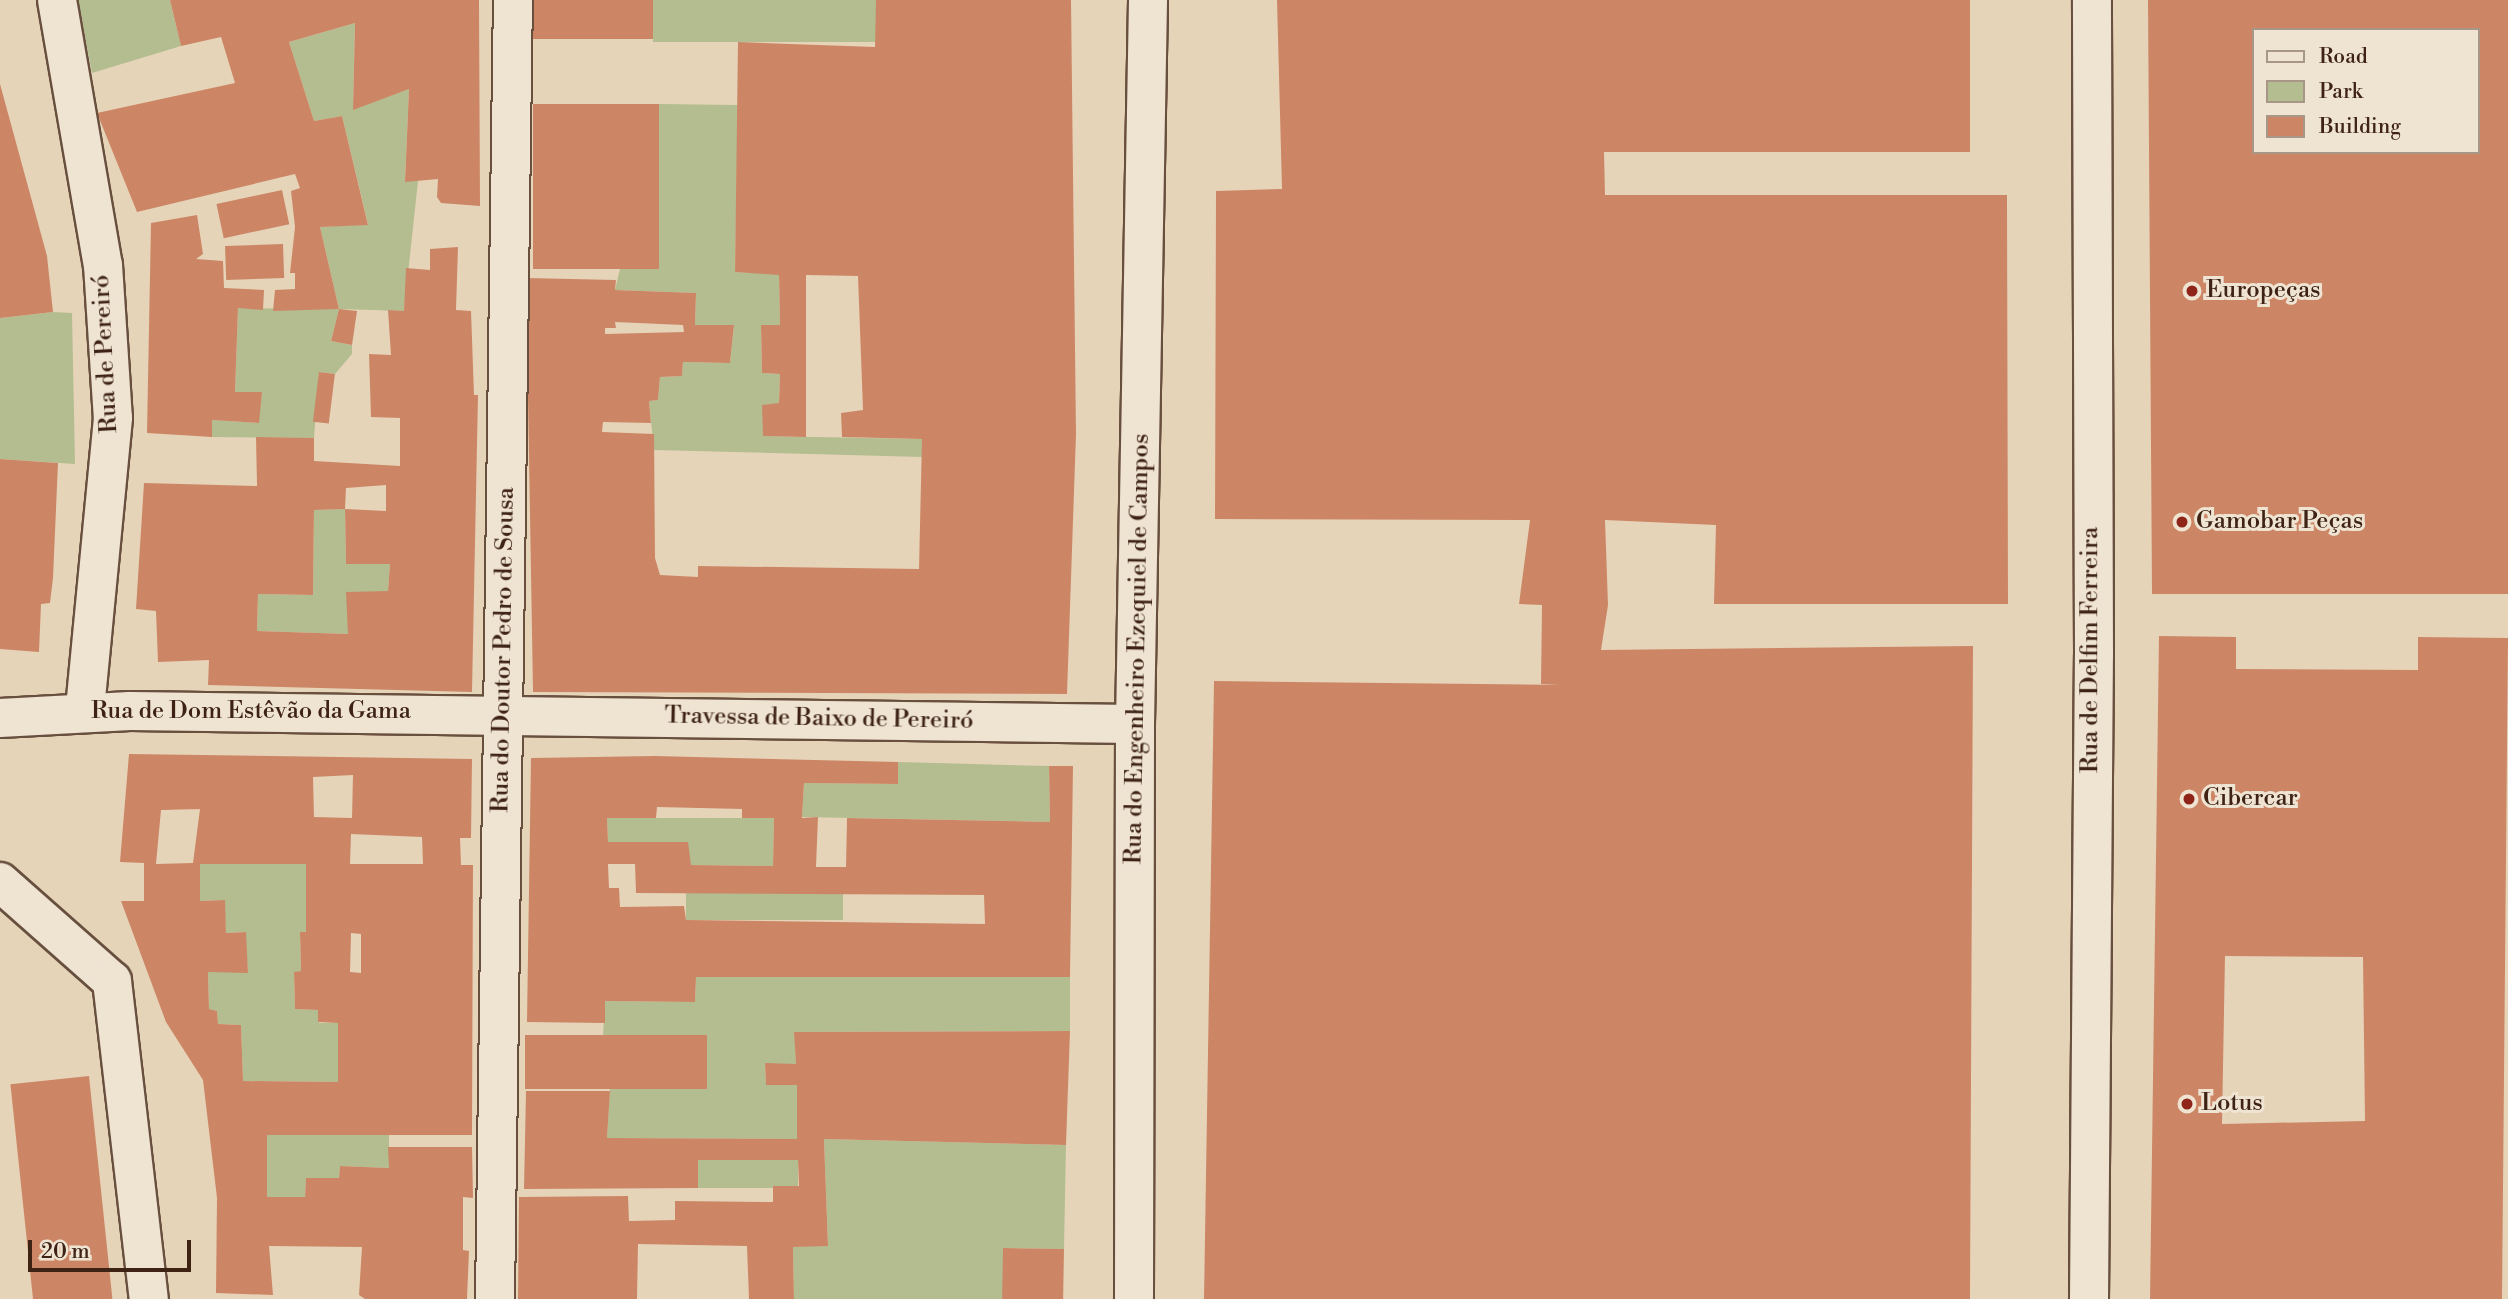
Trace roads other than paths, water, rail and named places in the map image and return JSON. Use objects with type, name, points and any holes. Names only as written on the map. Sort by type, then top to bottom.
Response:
[{"type":"street","name":"Rua de Pereiró","points":[[57,0],[103,265],[113,418],[85,711]]},
{"type":"street","name":"Rua do Doutor Pedro de Sousa","points":[[495,1299],[513,0]]},
{"type":"street","name":"Rua do Engenheiro Ezequiel de Campos","points":[[1134,1299],[1135,724],[1148,0]]},
{"type":"street","name":"Rua de Delfim Ferreira","points":[[2089,1299],[2094,654],[2092,0]]},
{"type":"street","name":"Rua de Dom Estêvão da Gama","points":[[0,718],[85,711],[503,714]]},
{"type":"street","name":"Travessa de Baixo de Pereiró","points":[[503,714],[1135,724]]},
{"type":"street","points":[[0,882],[112,981],[149,1299]]},
{"type":"place","name":"Europeças","points":[[2192,291]]},
{"type":"place","name":"Gamobar Peças","points":[[2182,522]]},
{"type":"place","name":"Cibercar","points":[[2189,799]]},
{"type":"place","name":"Lotus","points":[[2187,1104]]}]
